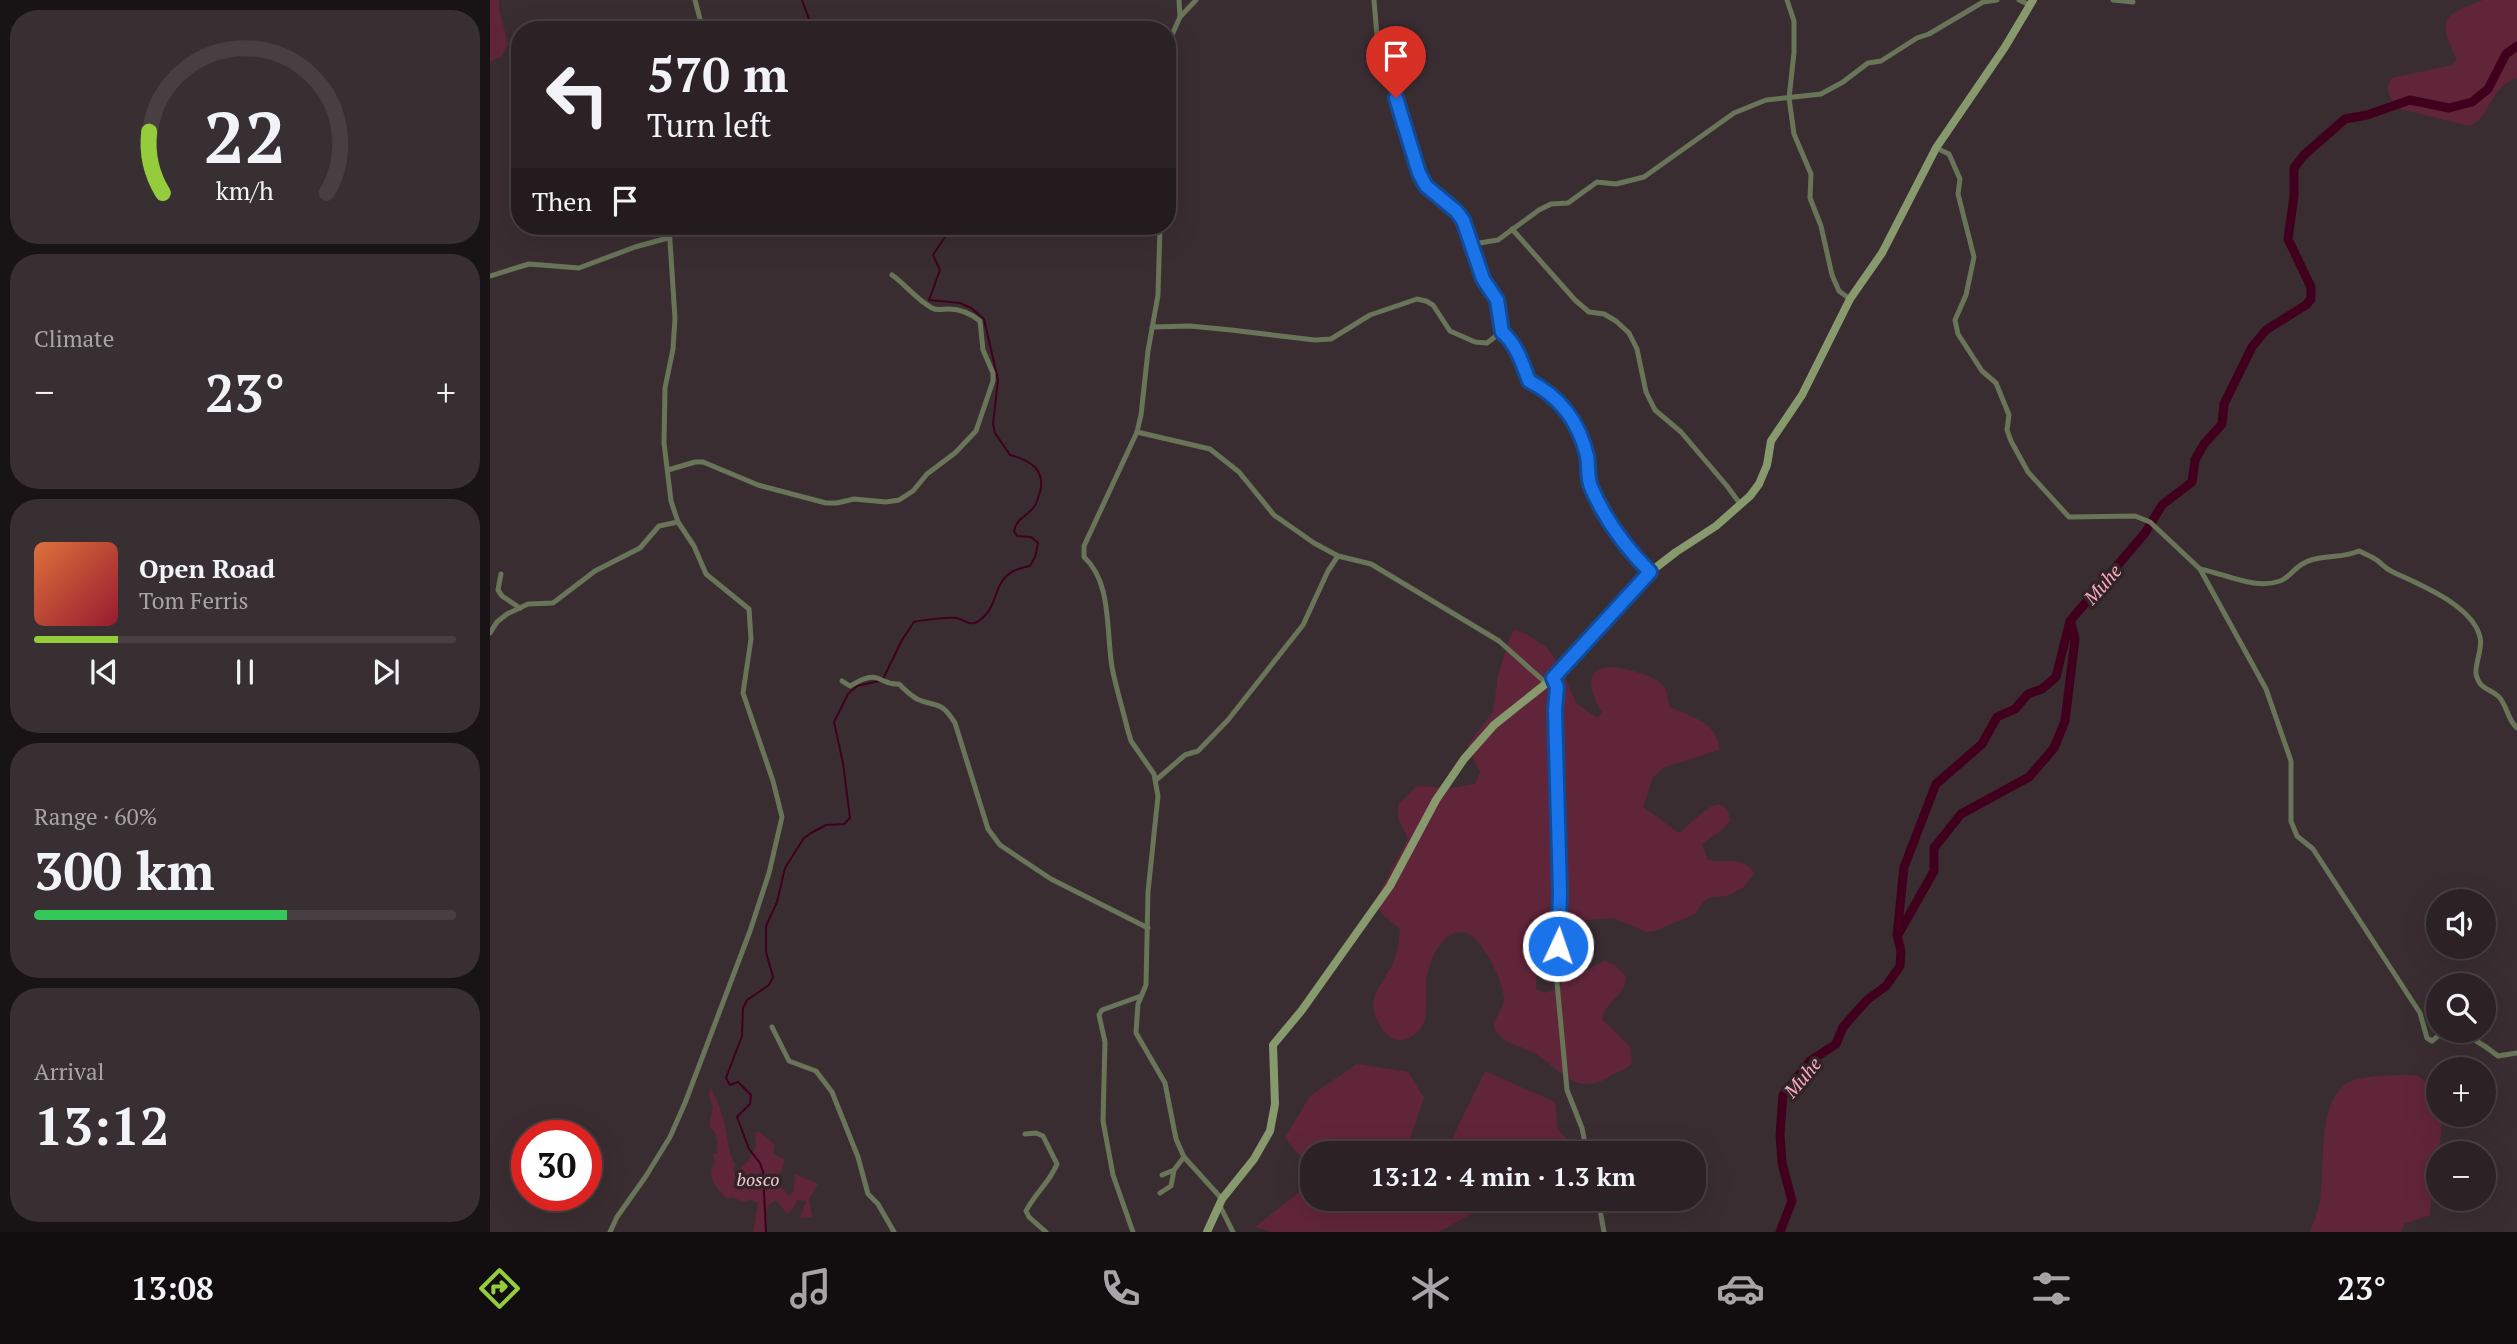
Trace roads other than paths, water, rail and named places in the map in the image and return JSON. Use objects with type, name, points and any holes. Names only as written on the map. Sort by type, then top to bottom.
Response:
[{"type":"main road","points":[[1207,1232],[1221,1202],[1254,1159],[1270,1131],[1275,1104],[1273,1045],[1302,1010],[1390,886],[1436,800],[1464,759],[1494,725],[1549,680],[1650,572],[1716,526],[1741,505],[1759,484],[1767,465],[1771,441],[1802,395],[1850,299],[1882,253],[1936,148],[1991,69],[2031,2]]},
{"type":"street","points":[[695,0],[700,21]]},
{"type":"street","points":[[1180,0],[1180,17]]},
{"type":"street","points":[[1176,26],[1180,17],[1196,0]]},
{"type":"street","points":[[1374,0],[1378,48],[1394,89],[1419,173],[1426,186],[1463,220],[1483,279],[1497,300],[1502,332],[1510,339],[1521,358],[1529,381],[1545,389],[1574,421],[1586,455],[1591,488],[1609,523],[1627,548],[1650,572]]},
{"type":"street","points":[[1787,0],[1794,21],[1789,98],[1794,134],[1811,174],[1810,198],[1821,226],[1832,275],[1839,290],[1850,299]]},
{"type":"street","points":[[1473,244],[1498,240],[1551,204],[1568,203],[1597,183],[1616,184],[1644,177],[1710,129],[1750,106],[1766,100],[1821,94],[1868,63],[1881,61],[1983,2],[1997,0]]},
{"type":"street","points":[[2019,0],[2031,2]]},
{"type":"street","points":[[2113,0],[2133,2]]},
{"type":"street","points":[[1936,148],[1949,153],[1960,179],[1958,194],[1974,257],[1966,295],[1955,320],[1958,334],[1982,371],[1996,383],[2009,415],[2007,430],[2023,463],[2069,517],[2135,516],[2157,526],[2200,569],[2266,689],[2291,761],[2291,821],[2297,836],[2313,849],[2420,1013],[2427,1038],[2432,1041],[2446,1031],[2454,1031],[2498,1055],[2517,1053]]},
{"type":"street","points":[[1512,229],[1575,300],[1589,312],[1604,314],[1616,321],[1629,333],[1637,349],[1646,392],[1655,410],[1681,432],[1741,505]]},
{"type":"street","points":[[1160,235],[1158,295],[1142,415],[1137,432],[1084,546],[1084,557],[1094,566],[1100,580],[1112,667],[1131,741],[1156,780],[1158,796],[1149,892],[1146,985],[1141,996],[1136,1033],[1167,1087],[1176,1139],[1184,1157],[1221,1202],[1233,1232]]},
{"type":"street","points":[[490,276],[529,264],[579,268],[668,238],[675,318],[673,349],[665,388],[664,443],[671,501],[678,522],[694,547],[706,574],[749,610],[751,639],[743,693],[782,813],[769,873],[723,1005],[670,1137],[610,1232]]},
{"type":"street","points":[[668,470],[703,462],[758,485],[831,504],[854,499],[886,502],[899,500],[914,491],[927,474],[955,453],[976,431],[988,401],[993,373],[984,350],[980,321],[970,313],[956,309],[936,310],[892,275]]},
{"type":"street","points":[[1152,327],[1190,326],[1315,340],[1331,339],[1370,315],[1417,299],[1426,300],[1433,305],[1450,331],[1459,336],[1487,343],[1502,332]]},
{"type":"street","points":[[1137,432],[1210,449],[1239,472],[1274,515],[1314,543],[1338,556],[1371,564],[1499,641],[1557,687],[1555,710],[1560,894],[1556,972],[1567,1090],[1585,1141]]},
{"type":"street","points":[[490,633],[500,619],[530,604],[553,603],[595,571],[640,548],[659,526],[678,522]]},
{"type":"street","points":[[2200,569],[2266,586],[2284,580],[2294,567],[2326,556],[2345,557],[2359,551],[2376,559],[2387,569],[2457,606],[2471,622],[2480,636],[2476,666],[2479,682],[2483,688],[2501,697],[2512,723],[2517,728]]},
{"type":"street","points":[[1156,780],[1185,755],[1198,751],[1228,720],[1303,625],[1328,571],[1338,556]]},
{"type":"street","points":[[501,574],[498,590],[502,596],[520,608]]},
{"type":"street","points":[[842,681],[850,686],[875,677],[890,684],[899,684],[918,700],[936,703],[944,709],[955,723],[988,829],[1000,845],[1051,878],[1149,928]]},
{"type":"street","points":[[1133,1232],[1113,1175],[1103,1121],[1105,1042],[1099,1015],[1102,1010],[1141,996]]},
{"type":"street","points":[[723,1005],[729,1011]]},
{"type":"street","points":[[772,1027],[789,1061],[816,1071],[832,1092],[858,1157],[869,1194],[894,1232]]},
{"type":"street","points":[[1025,1134],[1036,1133],[1043,1136],[1057,1164],[1054,1174],[1031,1199],[1026,1210],[1029,1217],[1046,1232]]},
{"type":"street","points":[[1160,1194],[1171,1186],[1174,1170],[1184,1157]]},
{"type":"street","points":[[1162,1175],[1174,1170]]},
{"type":"street","points":[[1600,1211],[1604,1232]]},
{"type":"waterway","points":[[802,0],[810,21]]},
{"type":"waterway","name":"Muhe","points":[[1780,1232],[1792,1201],[1782,1163],[1780,1134],[1783,1095],[1810,1061],[1836,1044],[1843,1027],[1867,1000],[1886,986],[1900,966],[1901,951],[1897,935],[1904,867],[1936,784],[1982,744],[1997,717],[2015,709],[2028,694],[2042,689],[2056,677],[2070,621],[2145,533],[2162,505],[2192,482],[2195,460],[2204,444],[2222,424],[2224,404],[2252,347],[2266,330],[2306,305],[2311,299],[2311,287],[2288,239],[2294,196],[2294,168],[2304,155],[2345,119],[2367,115],[2410,100],[2449,108],[2472,102],[2488,89],[2506,54],[2517,46]]},
{"type":"waterway","points":[[883,679],[914,622],[954,618],[969,623],[977,622],[986,615],[1007,575],[1030,566],[1038,543],[1031,537],[1017,536],[1014,531],[1018,522],[1036,504],[1041,477],[1029,463],[1010,455],[995,433],[993,424],[998,380],[984,319],[960,303],[929,300],[940,270],[933,255],[946,235]]},
{"type":"waterway","points":[[1899,933],[1934,871],[1934,848],[1961,814],[2029,777],[2054,748],[2065,721],[2075,639],[2071,623]]},
{"type":"waterway","points":[[766,1232],[763,1172],[760,1163],[749,1149],[737,1117],[750,1104],[751,1095],[738,1082],[730,1085],[726,1078],[742,1036],[743,1008],[747,1000],[769,985],[773,977],[766,952],[766,926],[777,902],[785,868],[804,838],[826,825],[844,824],[850,818],[843,763],[834,722],[848,694],[857,686],[879,681]]},
{"type":"park label","name":"bosco","points":[[758,1179]]}]
